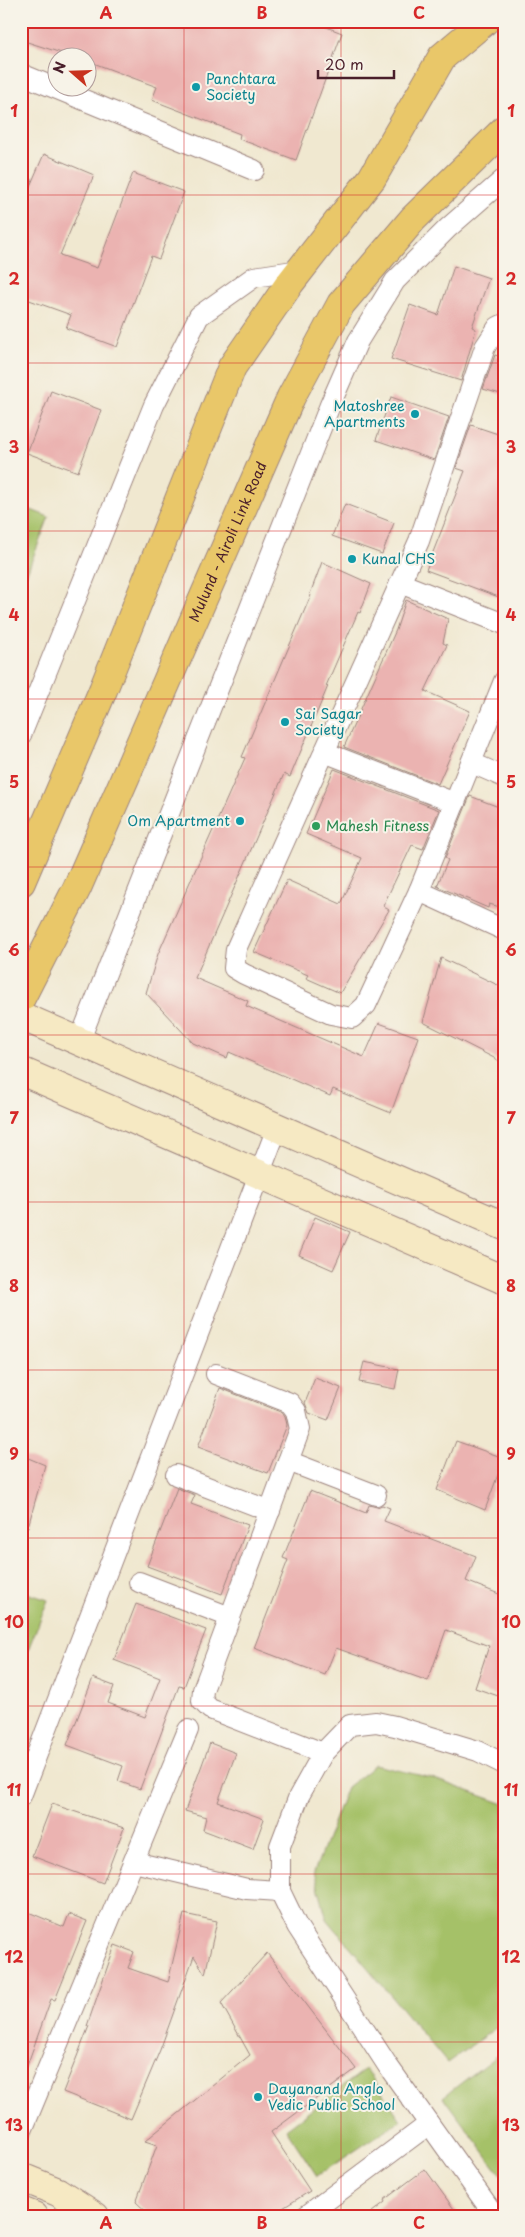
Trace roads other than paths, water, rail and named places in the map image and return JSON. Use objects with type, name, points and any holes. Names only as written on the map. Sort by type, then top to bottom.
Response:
[{"type":"main road","points":[[21,882],[103,690],[232,367],[300,270],[372,178],[442,57],[485,21]]},
{"type":"main road","points":[[500,21],[504,30]]},
{"type":"main road","name":"Mulund - Airoli Link Road","points":[[21,998],[77,888],[291,397],[341,304],[413,219],[504,130]]},
{"type":"street","points":[[21,74],[254,170]]},
{"type":"street","points":[[79,1042],[326,414],[358,341],[395,282],[448,228],[504,179]]},
{"type":"street","points":[[21,735],[154,405],[199,316],[254,277],[300,270]]},
{"type":"street","points":[[504,324],[498,327],[485,347],[419,541],[236,949],[234,968],[330,1014],[352,1018],[366,1005],[419,891],[504,682]]},
{"type":"street","points":[[400,583],[504,624]]},
{"type":"street","points":[[324,752],[455,803]]},
{"type":"street","points":[[472,763],[504,778]]},
{"type":"street","points":[[419,891],[504,930]]},
{"type":"street","points":[[21,1016],[504,1226]]},
{"type":"street","points":[[21,1071],[504,1280]]},
{"type":"street","points":[[21,1796],[277,1128]]},
{"type":"street","points":[[216,1374],[290,1403],[296,1411],[300,1429],[230,1617],[202,1700],[210,1710],[323,1753]]},
{"type":"street","points":[[288,1461],[376,1495]]},
{"type":"street","points":[[176,1474],[270,1511]]},
{"type":"street","points":[[139,1582],[230,1617]]},
{"type":"street","points":[[495,2216],[388,2066],[297,1926],[280,1891],[280,1846],[300,1796],[323,1753],[350,1725],[376,1722],[478,1751],[504,1764]]},
{"type":"street","points":[[21,2134],[188,1730]]},
{"type":"street","points":[[134,1862],[247,1889],[280,1891]]},
{"type":"street","points":[[306,2216],[430,2124]]},
{"type":"street","points":[[21,2177],[58,2192],[95,2216]]},
{"type":"street","points":[[21,2211],[34,2216]]},
{"type":"place","name":"Panchtara Society","points":[[196,87]]},
{"type":"place","name":"Matoshree Apartments","points":[[415,414]]},
{"type":"place","name":"Kunal CHS","points":[[352,559]]},
{"type":"place","name":"Sai Sagar Society","points":[[285,722]]},
{"type":"place","name":"Om Apartment","points":[[240,821]]},
{"type":"place","name":"Mahesh Fitness","points":[[316,826]]},
{"type":"place","name":"Dayanand Anglo Vedic Public School","points":[[258,2097]]}]
